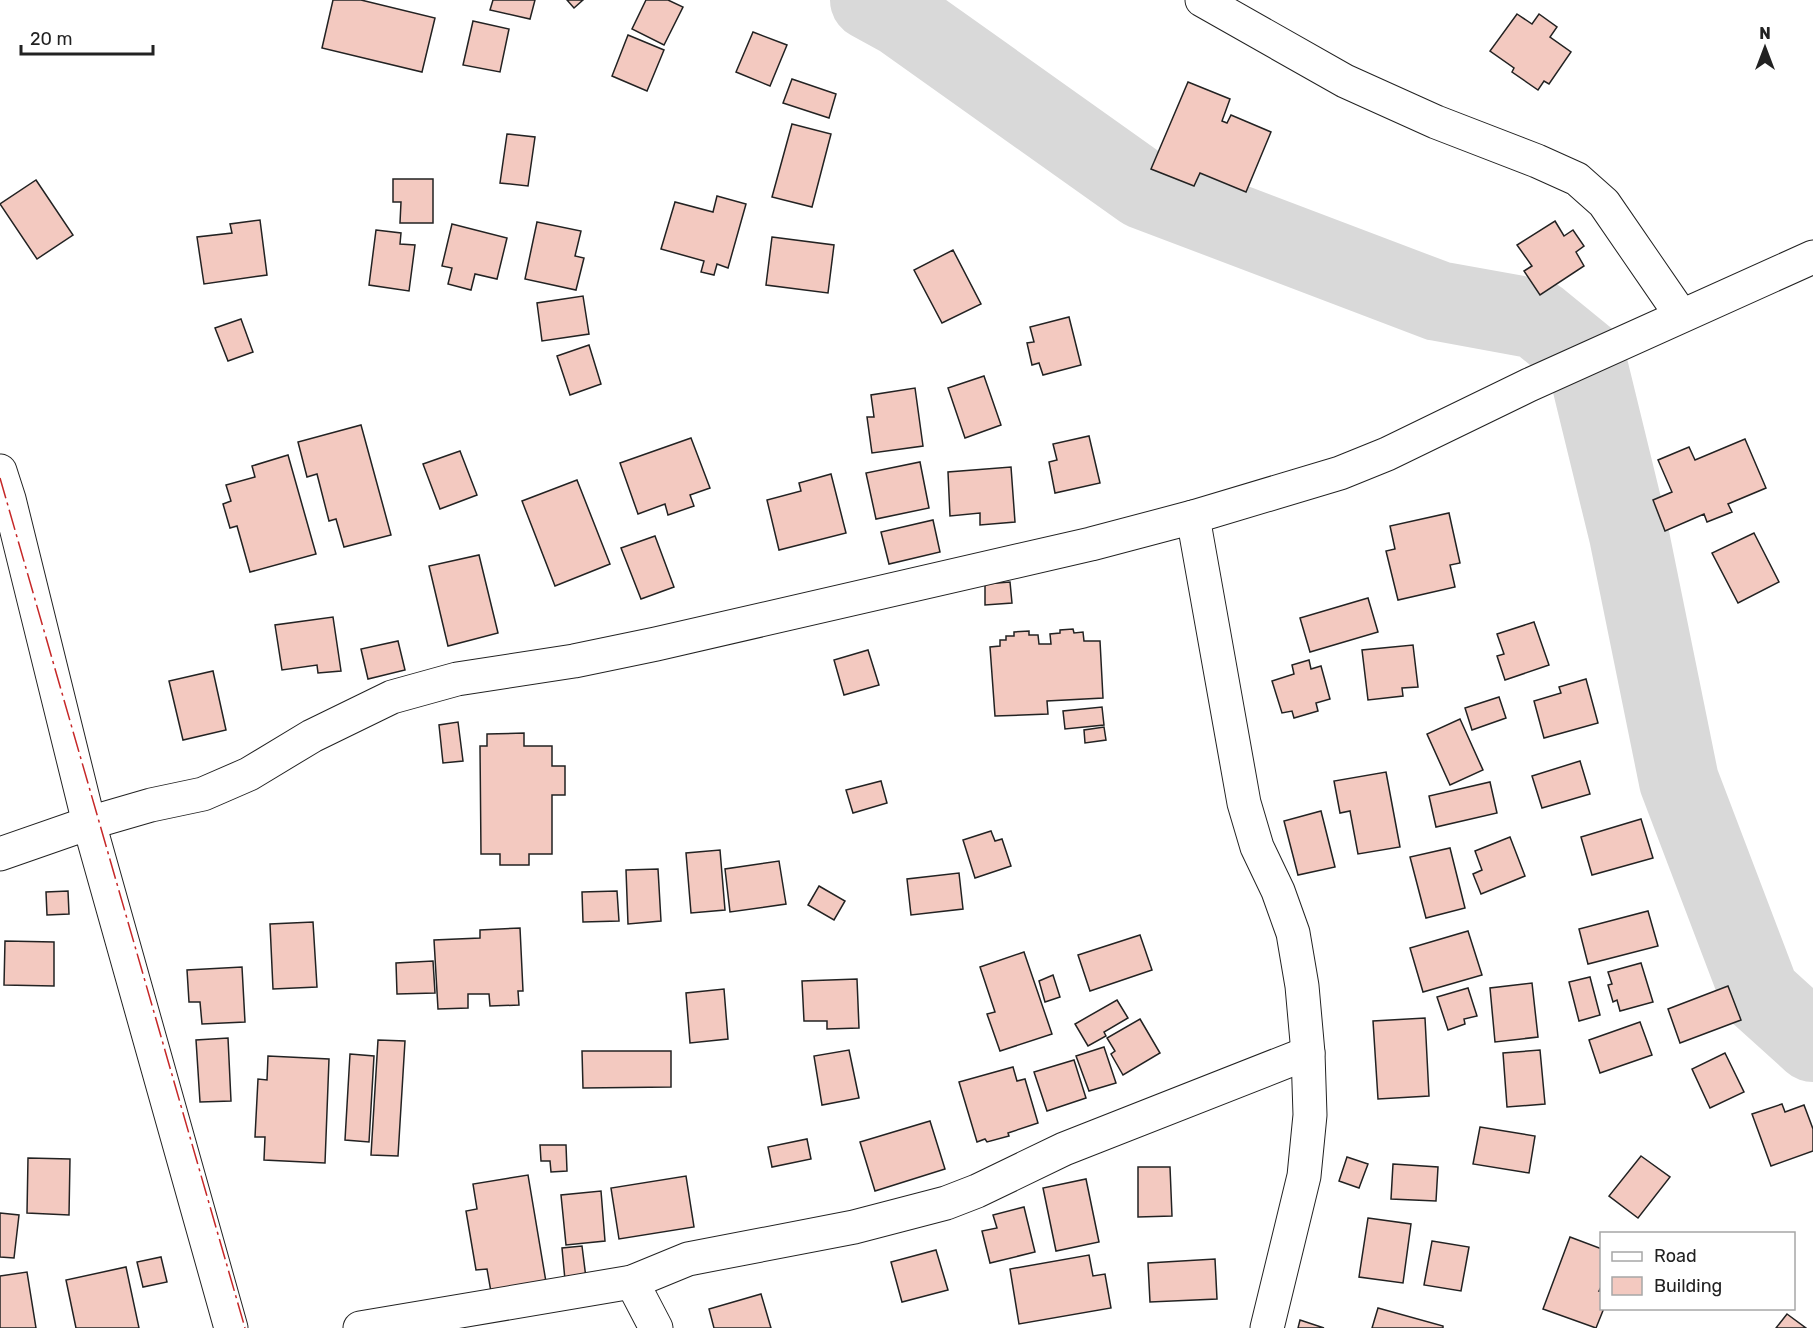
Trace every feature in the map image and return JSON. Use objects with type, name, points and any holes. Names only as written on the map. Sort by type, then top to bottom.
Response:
[{"type":"street","points":[[1202,0],[1354,86],[1577,179],[1604,203],[1681,315]]},
{"type":"street","points":[[0,854],[89,823],[203,794],[249,774],[312,736],[392,697],[457,679],[574,661],[667,641],[1079,546],[1192,517],[1340,473],[1387,454],[1529,385],[1813,257]]},
{"type":"street","points":[[0,471],[9,499],[89,823],[231,1328]]},
{"type":"street","points":[[1192,517],[1244,802],[1257,847],[1278,891],[1293,933],[1302,986],[1308,1053],[1310,1115],[1304,1176],[1267,1328]]},
{"type":"street","points":[[360,1328],[632,1282],[688,1259],[884,1221],[946,1203],[977,1191],[1064,1149],[1308,1053]]},
{"type":"street","points":[[632,1282],[656,1328]]},
{"type":"building","points":[[333,0],[361,0],[435,18],[422,72],[322,48]]},
{"type":"building","points":[[493,0],[535,0],[530,19],[490,10]]},
{"type":"building","points":[[567,0],[583,0],[574,8]]},
{"type":"building","points":[[646,0],[668,0],[683,7],[664,45],[632,29]]},
{"type":"building","points":[[1517,14],[1532,24],[1539,14],[1557,27],[1550,37],[1571,52],[1549,84],[1544,81],[1538,90],[1512,72],[1514,68],[1490,51]]},
{"type":"building","points":[[473,21],[509,29],[500,72],[463,65]]},
{"type":"building","points":[[753,32],[787,45],[770,86],[736,72]]},
{"type":"building","points":[[628,35],[664,50],[647,91],[612,76]]},
{"type":"building","points":[[792,79],[836,94],[829,118],[783,103]]},
{"type":"building","points":[[1188,82],[1230,99],[1222,121],[1227,123],[1231,115],[1271,132],[1246,192],[1200,173],[1194,186],[1151,169]]},
{"type":"building","points":[[792,124],[831,134],[812,207],[772,197]]},
{"type":"building","points":[[507,134],[535,137],[528,186],[500,183]]},
{"type":"building","points":[[393,179],[433,179],[433,223],[400,223],[401,202],[393,202]]},
{"type":"building","points":[[36,180],[73,235],[37,259],[0,204]]},
{"type":"building","points":[[717,196],[746,204],[728,268],[717,264],[714,275],[701,272],[704,261],[661,249],[675,202],[713,212]]},
{"type":"building","points":[[260,220],[267,275],[204,284],[197,237],[232,233],[230,224]]},
{"type":"building","points":[[1555,221],[1564,236],[1573,230],[1584,246],[1576,252],[1584,266],[1540,295],[1524,271],[1532,266],[1517,245]]},
{"type":"building","points":[[537,222],[581,231],[575,256],[584,258],[576,290],[525,279]]},
{"type":"building","points":[[452,224],[507,238],[497,279],[475,274],[471,290],[448,284],[452,268],[442,266]]},
{"type":"building","points":[[376,230],[401,233],[400,244],[415,245],[409,291],[369,285]]},
{"type":"building","points":[[772,237],[834,245],[828,293],[766,285]]},
{"type":"building","points":[[953,250],[981,304],[942,323],[914,270]]},
{"type":"building","points":[[583,296],[589,334],[542,341],[537,303]]},
{"type":"building","points":[[1069,317],[1081,365],[1043,375],[1039,363],[1032,365],[1027,343],[1034,342],[1030,327]]},
{"type":"building","points":[[241,319],[253,352],[228,361],[215,328]]},
{"type":"building","points":[[589,345],[601,384],[570,395],[557,356]]},
{"type":"building","points":[[984,376],[1001,425],[965,438],[948,388]]},
{"type":"building","points":[[915,388],[923,446],[872,453],[867,417],[874,417],[871,395]]},
{"type":"building","points":[[361,425],[391,535],[344,547],[336,519],[329,521],[317,474],[307,477],[298,442]]},
{"type":"building","points":[[1089,436],[1100,483],[1055,493],[1049,462],[1057,460],[1053,444]]},
{"type":"building","points":[[691,438],[710,488],[690,495],[694,506],[668,515],[665,504],[638,514],[620,463]]},
{"type":"building","points":[[1745,439],[1766,488],[1728,504],[1732,512],[1707,522],[1704,514],[1665,531],[1653,500],[1672,492],[1658,460],[1689,447],[1695,460]]},
{"type":"building","points":[[460,451],[477,495],[440,509],[423,464]]},
{"type":"building","points":[[288,455],[316,554],[250,572],[237,526],[230,528],[223,504],[231,501],[226,485],[255,477],[252,466]]},
{"type":"building","points":[[920,462],[929,508],[876,519],[866,473]]},
{"type":"building","points":[[1011,467],[1015,522],[980,525],[980,513],[950,516],[948,472]]},
{"type":"building","points":[[831,474],[846,533],[779,550],[767,500],[801,491],[799,483]]},
{"type":"building","points":[[577,480],[610,564],[555,586],[522,501]]},
{"type":"building","points":[[1449,513],[1460,563],[1450,565],[1455,587],[1398,600],[1386,551],[1395,549],[1390,526]]},
{"type":"building","points":[[933,520],[940,552],[889,564],[881,532]]},
{"type":"building","points":[[1754,533],[1779,582],[1738,603],[1712,553]]},
{"type":"building","points":[[655,536],[674,587],[641,599],[621,548]]},
{"type":"building","points":[[479,555],[498,633],[448,646],[429,566]]},
{"type":"building","points":[[1010,582],[1012,603],[985,605],[985,584]]},
{"type":"building","points":[[1368,598],[1378,632],[1310,652],[1300,618]]},
{"type":"building","points":[[333,617],[341,671],[318,673],[317,665],[282,670],[275,625]]},
{"type":"building","points":[[1534,622],[1549,665],[1505,680],[1497,656],[1504,654],[1497,634]]},
{"type":"building","points":[[1073,629],[1074,633],[1083,632],[1084,641],[1100,641],[1103,698],[1047,701],[1048,714],[995,716],[990,647],[1000,646],[1000,640],[1006,640],[1006,636],[1014,636],[1014,632],[1029,631],[1029,635],[1038,635],[1039,644],[1051,644],[1050,634]]},
{"type":"building","points":[[398,641],[405,670],[368,679],[361,649]]},
{"type":"building","points":[[1413,645],[1418,687],[1402,688],[1403,696],[1368,700],[1362,650]]},
{"type":"building","points":[[868,650],[879,685],[844,695],[834,660]]},
{"type":"building","points":[[1309,660],[1311,669],[1321,666],[1330,699],[1316,703],[1318,711],[1294,718],[1292,711],[1282,713],[1272,681],[1294,674],[1292,665]]},
{"type":"building","points":[[213,671],[226,730],[183,740],[169,681]]},
{"type":"building","points":[[1586,679],[1598,723],[1544,738],[1534,701],[1561,693],[1559,687]]},
{"type":"building","points":[[1499,697],[1506,718],[1472,730],[1465,708]]},
{"type":"building","points":[[1102,707],[1104,725],[1065,729],[1063,711]]},
{"type":"building","points":[[1460,719],[1483,770],[1450,785],[1427,734]]},
{"type":"building","points":[[458,722],[463,761],[443,763],[439,725]]},
{"type":"building","points":[[1104,727],[1106,740],[1085,743],[1084,730]]},
{"type":"building","points":[[524,733],[524,746],[552,746],[552,766],[565,766],[565,795],[552,795],[552,854],[529,854],[529,865],[500,865],[500,854],[481,854],[480,746],[487,746],[487,734]]},
{"type":"building","points":[[1580,761],[1590,794],[1542,808],[1532,776]]},
{"type":"building","points":[[1386,772],[1400,847],[1358,854],[1350,811],[1340,813],[1334,781]]},
{"type":"building","points":[[881,781],[887,803],[853,813],[846,790]]},
{"type":"building","points":[[1490,782],[1497,813],[1436,827],[1429,796]]},
{"type":"building","points":[[1321,811],[1335,867],[1298,875],[1284,821]]},
{"type":"building","points":[[1641,819],[1653,858],[1592,875],[1581,837]]},
{"type":"building","points":[[991,831],[995,841],[1002,839],[1011,866],[975,878],[963,840]]},
{"type":"building","points":[[1510,837],[1525,876],[1481,894],[1473,874],[1482,870],[1475,851]]},
{"type":"building","points":[[1450,848],[1465,908],[1426,918],[1410,857]]},
{"type":"building","points":[[720,850],[725,910],[691,913],[686,853]]},
{"type":"building","points":[[779,861],[786,904],[730,912],[725,869]]},
{"type":"building","points":[[658,869],[661,921],[628,924],[626,870]]},
{"type":"building","points":[[959,873],[963,909],[911,915],[907,879]]},
{"type":"building","points":[[819,886],[845,901],[834,920],[808,905]]},
{"type":"building","points":[[68,891],[69,914],[47,915],[46,892]]},
{"type":"building","points":[[617,891],[619,921],[583,922],[582,892]]},
{"type":"building","points":[[1648,911],[1658,946],[1588,964],[1579,929]]},
{"type":"building","points":[[313,922],[317,987],[273,989],[270,924]]},
{"type":"building","points":[[520,928],[523,991],[518,991],[519,1005],[490,1006],[489,994],[468,994],[468,1008],[438,1009],[434,940],[480,938],[480,930]]},
{"type":"building","points":[[1468,931],[1482,975],[1423,992],[1410,948]]},
{"type":"building","points":[[1140,935],[1152,970],[1090,991],[1078,955]]},
{"type":"building","points":[[5,941],[54,942],[54,986],[4,985]]},
{"type":"building","points":[[1024,952],[1052,1034],[1000,1051],[987,1014],[995,1012],[980,967]]},
{"type":"building","points":[[433,961],[435,993],[397,994],[396,963]]},
{"type":"building","points":[[1641,963],[1653,1002],[1620,1011],[1617,1000],[1613,1002],[1608,985],[1612,984],[1608,972]]},
{"type":"building","points":[[242,967],[245,1022],[202,1024],[200,1002],[189,1002],[187,970]]},
{"type":"building","points":[[1053,975],[1060,997],[1045,1002],[1039,981]]},
{"type":"building","points":[[1590,977],[1600,1015],[1579,1021],[1569,982]]},
{"type":"building","points":[[857,979],[859,1028],[827,1029],[827,1021],[804,1021],[802,981]]},
{"type":"building","points":[[1532,983],[1538,1037],[1495,1042],[1490,988]]},
{"type":"building","points":[[1728,986],[1741,1020],[1680,1043],[1668,1009]]},
{"type":"building","points":[[1468,988],[1477,1016],[1464,1019],[1465,1024],[1448,1030],[1437,997]]},
{"type":"building","points":[[724,989],[728,1039],[690,1043],[686,993]]},
{"type":"building","points":[[1117,1000],[1128,1018],[1104,1032],[1106,1036],[1088,1046],[1075,1024]]},
{"type":"building","points":[[1425,1018],[1429,1096],[1378,1099],[1373,1021]]},
{"type":"building","points":[[1140,1019],[1160,1053],[1123,1075],[1111,1054],[1115,1051],[1107,1038]]},
{"type":"building","points":[[1640,1022],[1652,1055],[1600,1073],[1589,1040]]},
{"type":"building","points":[[228,1038],[231,1101],[200,1102],[196,1040]]},
{"type":"building","points":[[378,1040],[405,1041],[398,1156],[371,1155]]},
{"type":"building","points":[[1104,1047],[1116,1083],[1089,1091],[1076,1056]]},
{"type":"building","points":[[849,1050],[859,1098],[822,1105],[814,1056]]},
{"type":"building","points":[[1540,1050],[1545,1104],[1507,1107],[1503,1053]]},
{"type":"building","points":[[582,1051],[671,1051],[671,1087],[583,1088]]},
{"type":"building","points":[[1725,1053],[1744,1092],[1710,1108],[1692,1069]]},
{"type":"building","points":[[350,1054],[374,1056],[369,1142],[345,1140]]},
{"type":"building","points":[[268,1056],[329,1059],[325,1163],[264,1160],[265,1137],[255,1137],[258,1079],[267,1080]]},
{"type":"building","points":[[1074,1060],[1086,1098],[1047,1111],[1034,1072]]},
{"type":"building","points":[[1013,1067],[1017,1081],[1025,1079],[1038,1123],[1008,1133],[1009,1136],[987,1142],[985,1139],[977,1142],[959,1082]]},
{"type":"building","points":[[1782,1104],[1785,1112],[1804,1105],[1813,1129],[1813,1151],[1771,1166],[1752,1114]]},
{"type":"building","points":[[930,1121],[945,1169],[875,1191],[860,1142]]},
{"type":"building","points":[[1480,1127],[1535,1136],[1529,1173],[1473,1164]]},
{"type":"building","points":[[807,1139],[811,1159],[772,1167],[768,1147]]},
{"type":"building","points":[[540,1145],[566,1145],[567,1171],[551,1172],[550,1161],[541,1161]]},
{"type":"building","points":[[1641,1156],[1670,1177],[1638,1218],[1609,1196]]},
{"type":"building","points":[[1347,1157],[1368,1164],[1359,1188],[1339,1181]]},
{"type":"building","points":[[28,1158],[70,1159],[69,1215],[27,1213]]},
{"type":"building","points":[[1393,1164],[1438,1167],[1436,1201],[1391,1199]]},
{"type":"building","points":[[1138,1167],[1170,1167],[1172,1216],[1138,1217]]},
{"type":"building","points":[[528,1175],[546,1282],[491,1292],[487,1269],[476,1270],[466,1211],[477,1209],[473,1184]]},
{"type":"building","points":[[686,1176],[694,1227],[619,1239],[611,1188]]},
{"type":"building","points":[[1086,1179],[1099,1242],[1056,1251],[1043,1188]]},
{"type":"building","points":[[601,1191],[605,1241],[566,1245],[561,1195]]},
{"type":"building","points":[[1024,1207],[1035,1252],[990,1263],[982,1231],[997,1228],[993,1215]]},
{"type":"building","points":[[0,1213],[19,1215],[14,1258],[0,1257]]},
{"type":"building","points":[[1368,1218],[1411,1224],[1403,1283],[1359,1277]]},
{"type":"building","points":[[1570,1237],[1600,1248],[1599,1291],[1600,1310],[1603,1310],[1596,1328],[1543,1309]]},
{"type":"building","points":[[1432,1241],[1469,1247],[1461,1291],[1424,1285]]},
{"type":"building","points":[[582,1246],[586,1278],[565,1280],[562,1248]]},
{"type":"building","points":[[936,1250],[948,1290],[902,1302],[891,1262]]},
{"type":"building","points":[[1089,1255],[1093,1276],[1105,1274],[1111,1308],[1019,1324],[1010,1269]]},
{"type":"building","points":[[161,1257],[167,1282],[143,1287],[137,1262]]},
{"type":"building","points":[[1215,1259],[1217,1299],[1150,1302],[1148,1263]]},
{"type":"building","points":[[126,1267],[139,1328],[76,1328],[66,1280]]},
{"type":"building","points":[[27,1272],[36,1328],[0,1328],[0,1276]]},
{"type":"building","points":[[761,1294],[771,1328],[714,1328],[709,1309]]},
{"type":"building","points":[[1378,1308],[1443,1326],[1443,1328],[1372,1328]]},
{"type":"building","points":[[1787,1314],[1806,1328],[1776,1328]]},
{"type":"building","points":[[1300,1320],[1324,1328],[1298,1328]]},
{"type":"waterway","points":[[870,0],[901,17],[1143,189],[1438,301],[1537,319],[1586,359],[1629,535],[1679,781],[1760,994],[1813,1042]]},
{"type":"power","points":[[0,478],[245,1328]]}]
